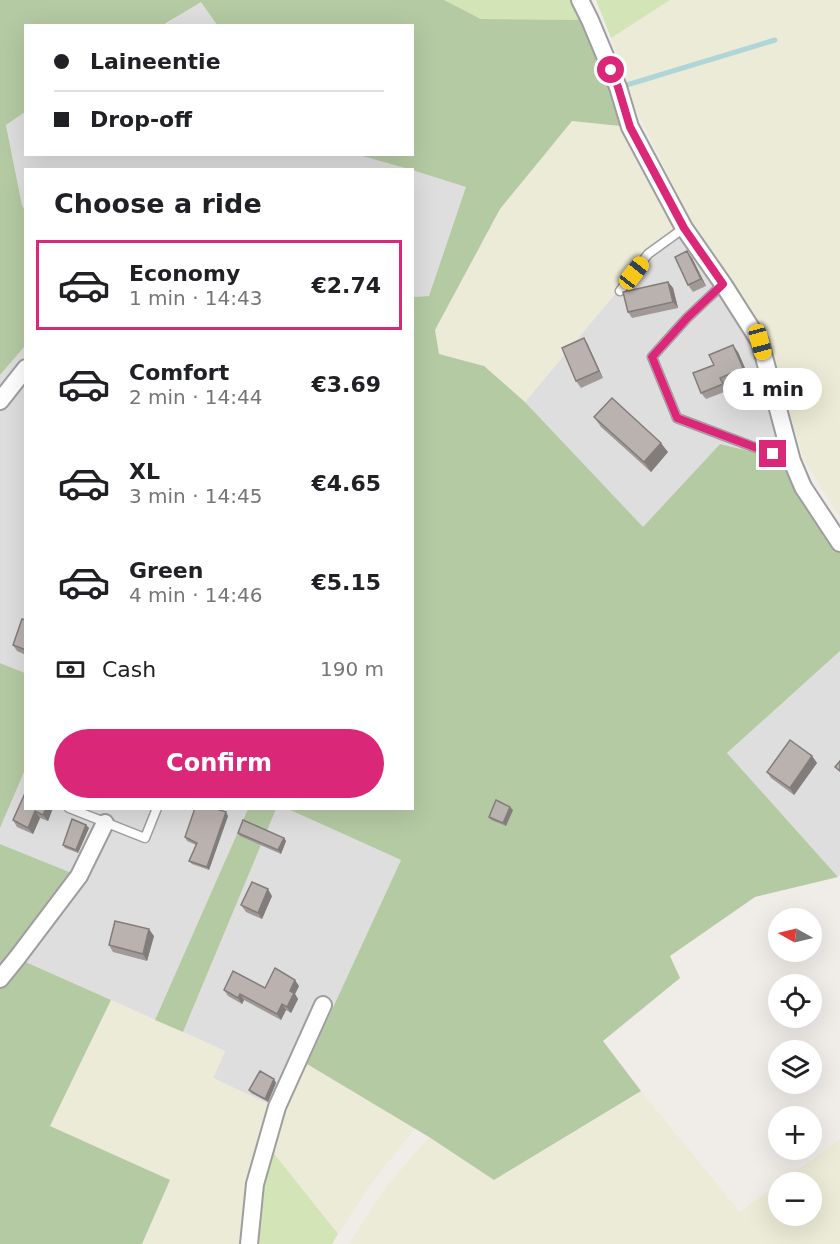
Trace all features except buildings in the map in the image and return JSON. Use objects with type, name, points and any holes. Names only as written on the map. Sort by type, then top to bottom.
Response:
[{"type":"street","points":[[580,0],[618,87],[630,127],[684,228],[760,342],[792,461],[803,487],[840,543]]},
{"type":"street","points":[[0,401],[24,371]]},
{"type":"street","points":[[0,979],[79,876],[105,823]]},
{"type":"street","points":[[249,1244],[255,1184],[277,1107],[323,1005]]},
{"type":"lane","points":[[620,291],[648,254],[684,228]]},
{"type":"lane","points":[[723,284],[687,318],[652,357],[677,418],[792,461]]},
{"type":"lane","points":[[74,810],[145,837],[156,810]]},
{"type":"shaded area","points":[[201,1],[216,24],[166,24]]},
{"type":"shaded area","points":[[24,113],[24,156],[366,156],[406,168],[24,168],[24,209],[6,124]]},
{"type":"shaded area","points":[[414,171],[467,187],[429,296],[414,297]]},
{"type":"shaded area","points":[[684,228],[760,342],[792,461],[720,444],[643,528],[525,402],[648,254]]},
{"type":"shaded area","points":[[24,347],[24,673],[0,663],[0,375]]},
{"type":"shaded area","points":[[840,651],[840,875],[838,877],[727,753]]},
{"type":"shaded area","points":[[24,772],[24,810],[248,810],[155,1020],[17,958],[78,876],[0,844],[0,828]]},
{"type":"shaded area","points":[[276,810],[290,810],[401,860],[286,1110],[272,1106],[213,1078],[225,1051],[183,1032]]},
{"type":"green space","points":[[0,0],[444,0],[481,19],[590,20],[630,127],[572,121],[500,209],[435,330],[439,354],[484,366],[525,402],[643,527],[720,444],[792,461],[840,543],[840,651],[727,753],[838,877],[755,897],[670,956],[680,978],[603,1041],[641,1091],[494,1180],[429,1137],[307,1064],[401,860],[290,810],[414,810],[414,297],[429,296],[466,187],[414,171],[414,168],[405,168],[363,156],[414,156],[414,24],[216,24],[201,2],[165,24],[24,24],[24,113],[6,125],[24,209],[24,347],[0,375]]},
{"type":"green space","points":[[444,0],[580,0],[590,20],[481,19]]},
{"type":"green space","points":[[596,0],[670,0],[611,38]]},
{"type":"green space","points":[[670,0],[840,0],[840,517],[804,460],[768,341],[691,222],[630,98],[611,38]]},
{"type":"green space","points":[[572,121],[630,127],[684,228],[648,254],[525,402],[484,366],[439,354],[435,330],[500,209]]},
{"type":"green space","points":[[0,663],[24,673],[24,772],[0,828]]},
{"type":"green space","points":[[248,810],[276,810],[183,1032],[155,1020]]},
{"type":"green space","points":[[0,844],[79,876],[0,979]]},
{"type":"green space","points":[[19,959],[111,1000],[50,1126],[170,1180],[142,1244],[0,1244],[0,981]]},
{"type":"green space","points":[[111,1000],[225,1051],[213,1078],[272,1106],[244,1244],[142,1244],[169,1180],[50,1126]]},
{"type":"green space","points":[[307,1064],[415,1128],[371,1184],[338,1234],[272,1151],[286,1110]]},
{"type":"green space","points":[[641,1091],[740,1212],[768,1191],[768,1226],[822,1226],[822,1172],[795,1172],[811,1160],[822,1160],[822,1152],[840,1139],[840,1244],[349,1244],[385,1188],[429,1137],[494,1180]]},
{"type":"green space","points":[[272,1151],[338,1234],[332,1244],[256,1244],[261,1186]]},
{"type":"waterway","points":[[620,87],[775,40]]},
{"type":"route","points":[[611,70],[630,127],[684,228],[723,284],[687,318],[652,357],[677,418],[773,454]]}]
